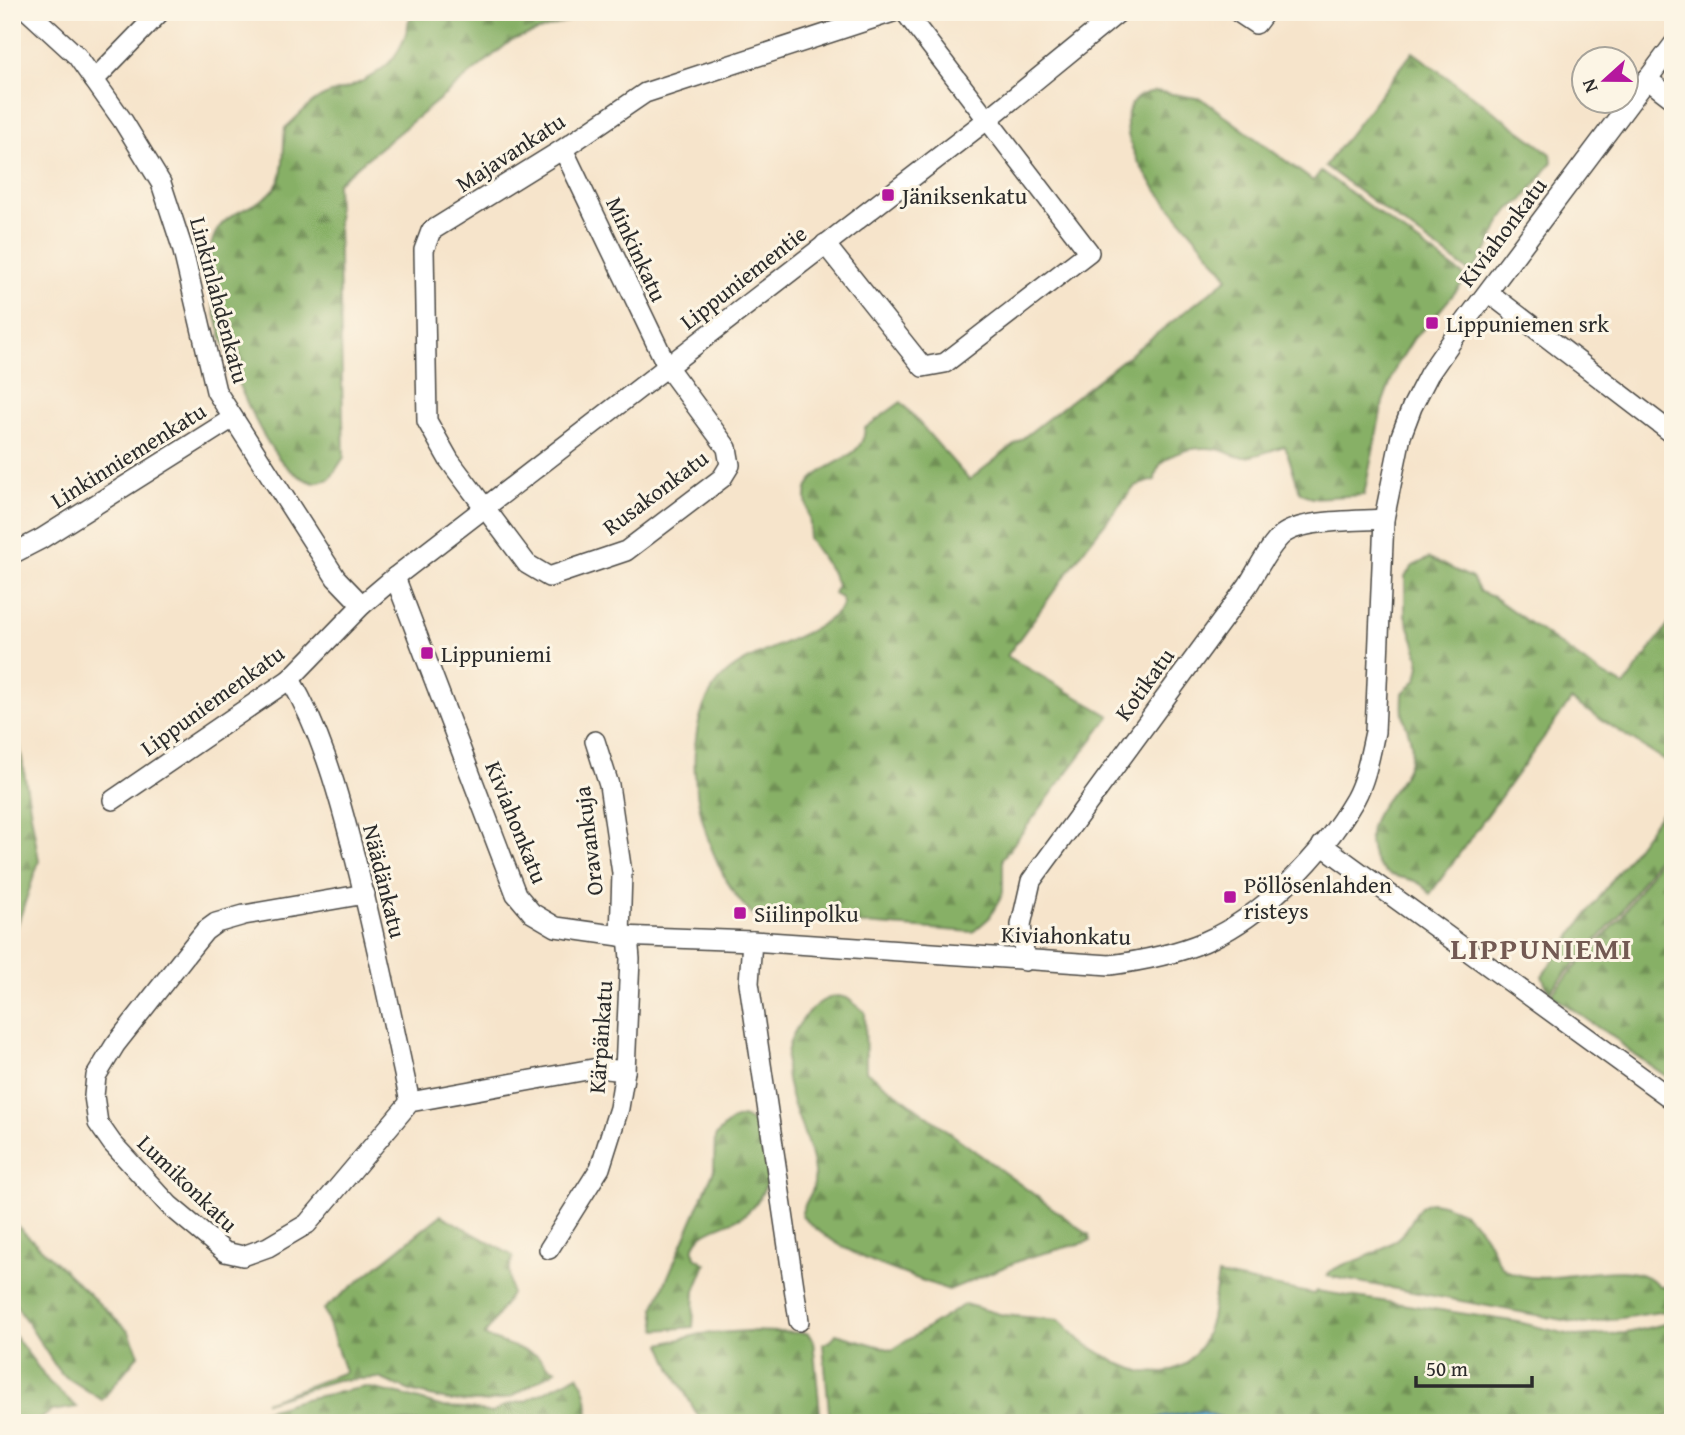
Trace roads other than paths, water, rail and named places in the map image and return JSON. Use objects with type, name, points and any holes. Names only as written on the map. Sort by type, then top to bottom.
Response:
[{"type":"street","name":"Linkinlahdenkatu","points":[[29,12],[77,56],[123,121],[161,183],[182,247],[216,391],[335,578],[362,605]]},
{"type":"street","points":[[94,80],[160,12]]},
{"type":"street","name":"Majavankatu","points":[[485,509],[449,460],[427,421],[424,250],[431,231],[563,149],[645,93],[893,12]]},
{"type":"street","points":[[825,244],[923,367],[945,363],[1089,252],[905,12]]},
{"type":"street","name":"Lippuniementie","points":[[395,578],[988,119],[1119,12]]},
{"type":"street","points":[[1238,12],[1256,24],[1265,12]]},
{"type":"street","name":"Kiviahonkatu","points":[[395,578],[516,894],[532,913],[555,927],[624,936],[752,941],[1110,965],[1143,960],[1204,942],[1235,925],[1296,877],[1355,798],[1375,732],[1384,519],[1401,436],[1412,407],[1429,374],[1673,45]]},
{"type":"street","points":[[1647,79],[1673,99]]},
{"type":"street","name":"Minkinkatu","points":[[563,149],[668,368]]},
{"type":"street","points":[[1489,293],[1673,434]]},
{"type":"street","name":"Rusakonkatu","points":[[485,509],[527,564],[549,577],[626,551],[722,478],[730,465],[727,448],[668,368]]},
{"type":"street","name":"Linkinniemenkatu","points":[[12,554],[52,532],[233,418]]},
{"type":"street","name":"Kotikatu","points":[[1025,961],[1021,925],[1031,881],[1248,585],[1273,546],[1284,534],[1318,523],[1384,519]]},
{"type":"street","name":"Lippuniemenkatu","points":[[113,800],[290,679],[362,605],[395,578]]},
{"type":"street","name":"Näädänkatu","points":[[290,679],[308,710],[333,777],[365,894],[410,1102]]},
{"type":"street","name":"Oravankuja","points":[[595,741],[609,785],[622,873],[624,936]]},
{"type":"street","points":[[1322,845],[1673,1100]]},
{"type":"street","name":"Lumikonkatu","points":[[365,894],[244,915],[216,923],[205,931],[115,1045],[96,1076],[94,1096],[98,1123],[112,1143],[169,1205],[225,1252],[243,1256],[268,1247],[307,1224],[410,1102]]},
{"type":"street","name":"Kärpänkatu","points":[[549,1249],[600,1168],[619,1108],[625,1071],[630,959],[624,936]]},
{"type":"street","points":[[752,941],[749,983],[799,1321]]},
{"type":"street","points":[[410,1102],[598,1068],[625,1071]]},
{"type":"water","points":[[1201,1411],[1238,1423],[1126,1423]]},
{"type":"water","points":[[1299,1413],[1357,1422],[1358,1423],[1271,1423]]},
{"type":"place","name":"Jäniksenkatu","points":[[888,195]]},
{"type":"place","name":"Lippuniemen srk","points":[[1432,323]]},
{"type":"place","name":"Lippuniemi","points":[[427,653]]},
{"type":"place","name":"Pöllösenlahden risteys","points":[[1230,897]]},
{"type":"place","name":"Siilinpolku","points":[[740,913]]},
{"type":"district","name":"LIPPUNIEMI","points":[[1542,948]]}]
